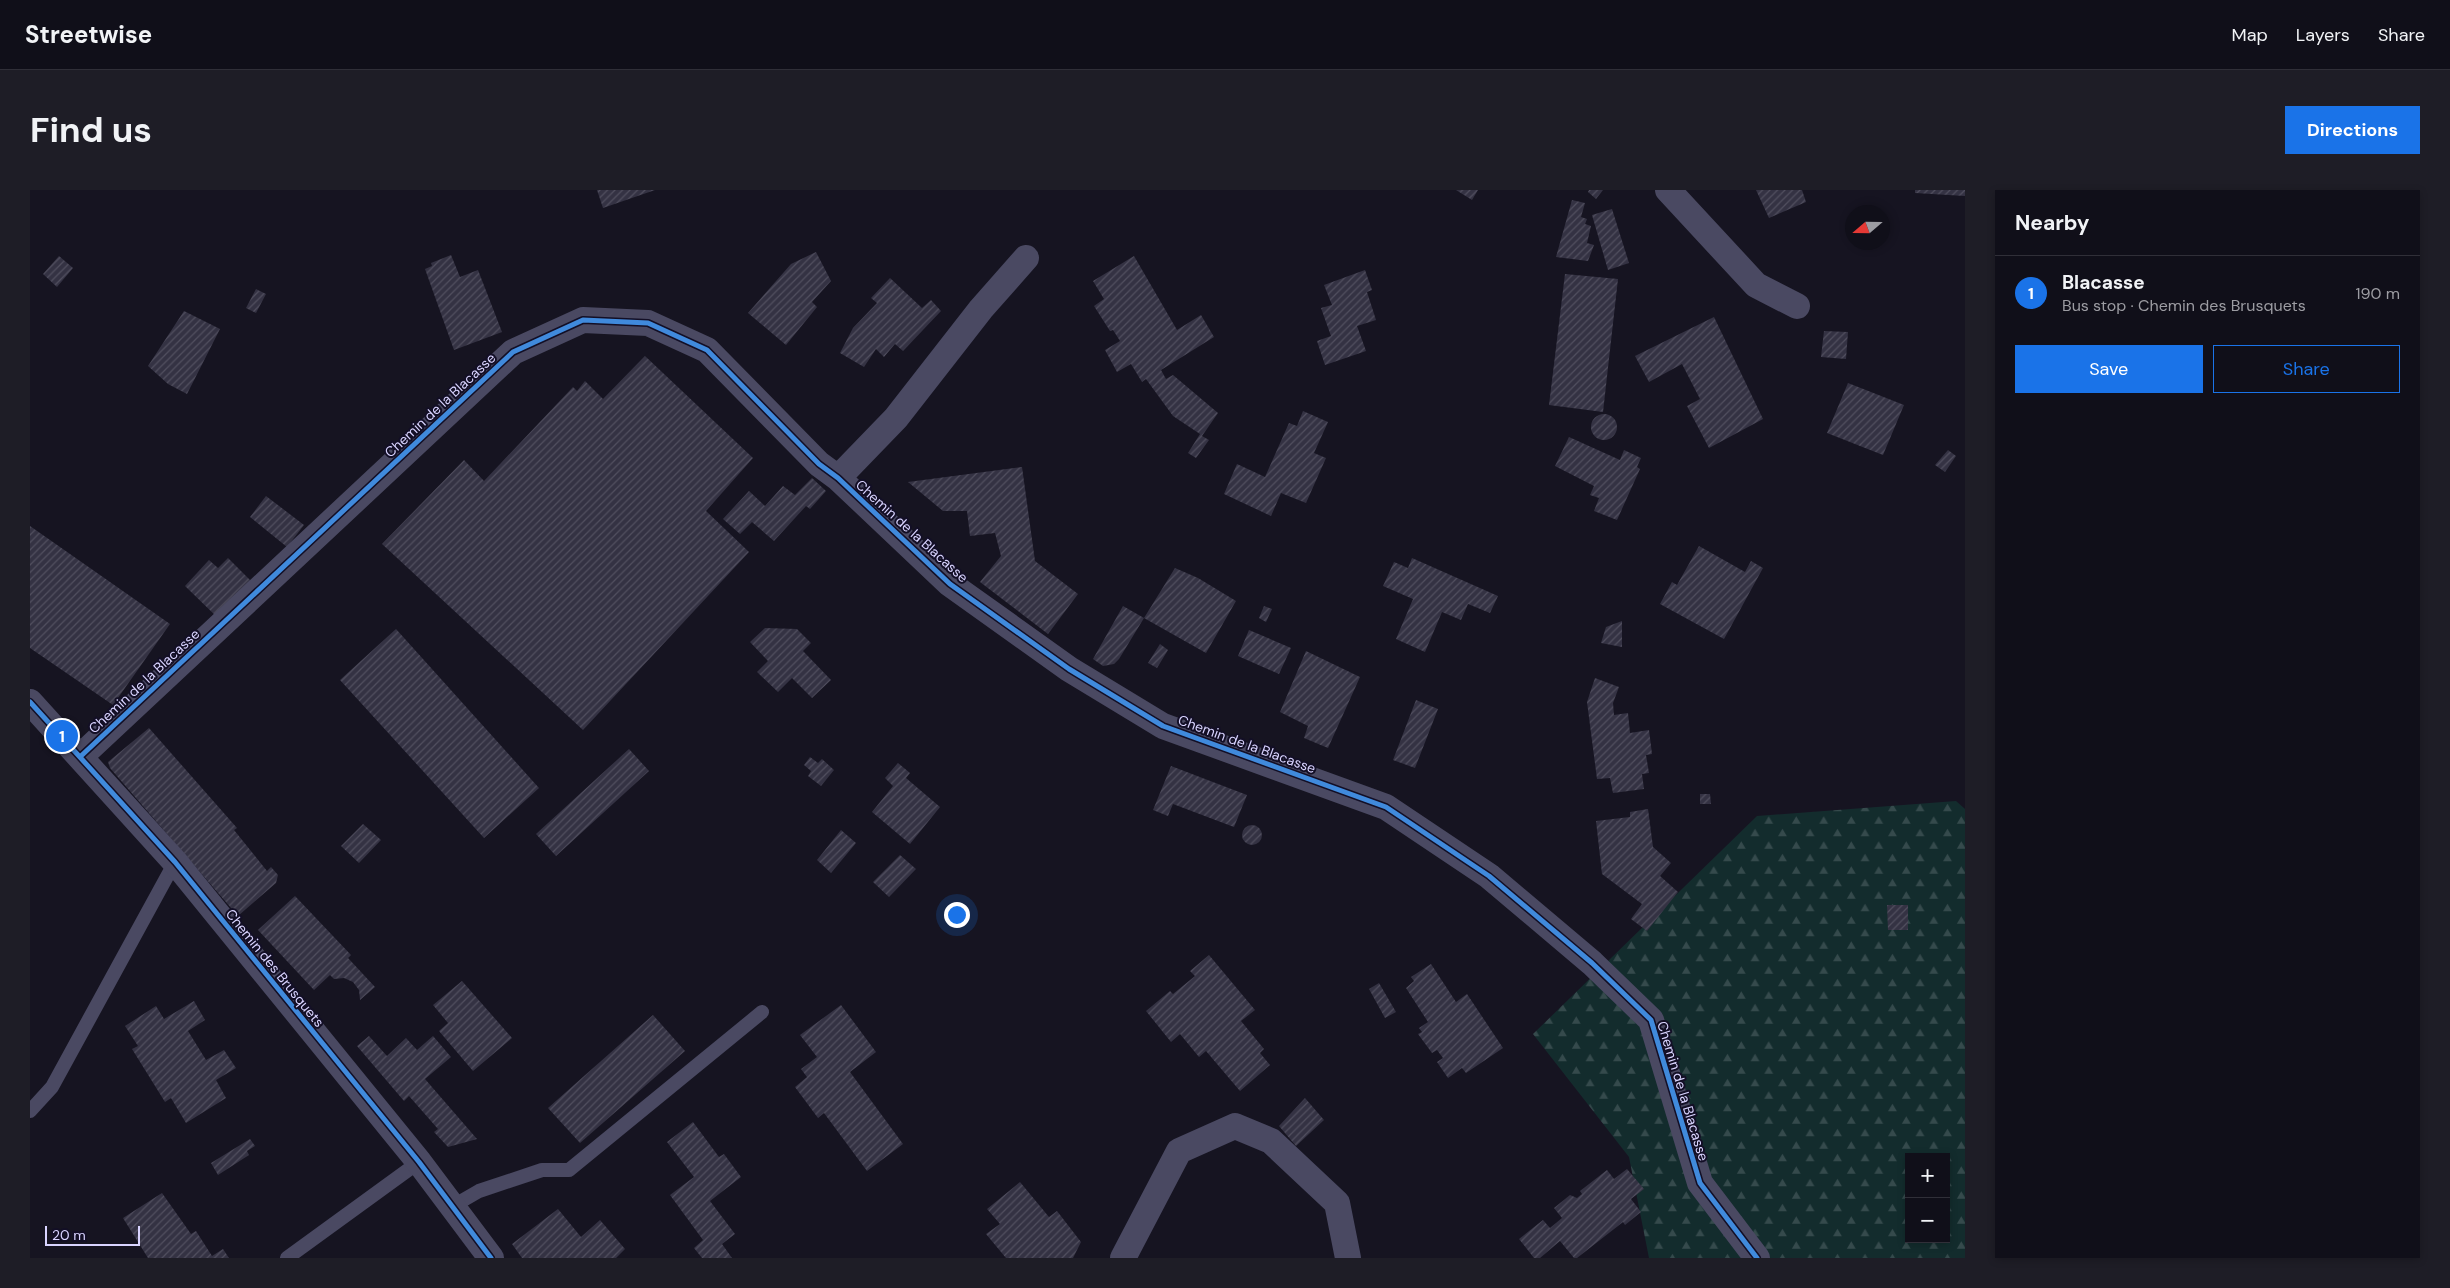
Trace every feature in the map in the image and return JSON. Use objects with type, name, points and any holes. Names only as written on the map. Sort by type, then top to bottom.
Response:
[{"type":"street","points":[[1668,190],[1756,285],[1797,306]]},
{"type":"street","points":[[838,478],[896,418],[981,309],[1026,258]]},
{"type":"street","name":"Chemin de la Blacasse","points":[[81,756],[513,352],[583,320],[648,323],[707,350],[819,464],[838,478],[950,584],[1069,669],[1163,726],[1386,807],[1489,876],[1592,963],[1651,1020],[1700,1183],[1757,1258]]},
{"type":"street","name":"Chemin des Brusquets","points":[[30,702],[81,756],[175,862],[419,1162],[491,1258]]},
{"type":"street","points":[[1123,1258],[1179,1151],[1234,1126],[1271,1140],[1337,1203],[1348,1258]]},
{"type":"lane","points":[[30,1111],[52,1087],[175,862]]},
{"type":"lane","points":[[453,1206],[479,1191],[542,1170],[569,1170],[762,1012]]},
{"type":"lane","points":[[287,1258],[419,1162]]},
{"type":"green space","points":[[1956,801],[1965,809],[1965,1258],[1649,1258],[1629,1157],[1533,1034],[1757,816]]},
{"type":"building","points":[[597,190],[655,190],[603,208]]},
{"type":"building","points":[[1456,190],[1478,190],[1472,200]]},
{"type":"building","points":[[1589,190],[1603,190],[1596,199],[1588,192]]},
{"type":"building","points":[[1756,190],[1802,190],[1806,202],[1769,218]]},
{"type":"building","points":[[1915,190],[1965,190],[1965,196],[1915,193]]},
{"type":"building","points":[[1572,200],[1585,203],[1581,217],[1587,219],[1585,224],[1591,226],[1587,243],[1594,245],[1588,261],[1556,257]]},
{"type":"building","points":[[1612,209],[1629,263],[1608,270],[1592,215]]},
{"type":"building","points":[[816,252],[831,281],[812,302],[817,307],[786,345],[748,313],[791,264]]},
{"type":"building","points":[[451,255],[460,277],[478,270],[502,332],[454,350],[425,269],[432,266],[431,263]]},
{"type":"building","points":[[59,256],[73,268],[57,287],[43,274]]},
{"type":"building","points":[[1134,256],[1177,330],[1201,315],[1214,337],[1161,370],[1166,379],[1173,375],[1218,413],[1202,436],[1209,440],[1196,458],[1188,453],[1200,434],[1173,416],[1146,379],[1142,382],[1131,364],[1117,372],[1105,350],[1120,341],[1113,330],[1110,331],[1094,306],[1104,299],[1093,281]]},
{"type":"building","points":[[1365,270],[1372,290],[1367,292],[1376,320],[1357,326],[1366,351],[1325,365],[1317,341],[1331,336],[1321,308],[1332,305],[1324,285]]},
{"type":"building","points":[[1565,274],[1618,279],[1603,412],[1549,405]]},
{"type":"building","points":[[890,278],[922,308],[931,300],[941,311],[903,351],[895,344],[884,357],[876,349],[864,367],[840,353],[853,328],[877,303],[871,298]]},
{"type":"building","points":[[256,289],[266,294],[256,313],[246,308]]},
{"type":"building","points":[[184,311],[220,329],[187,394],[168,384],[148,366]]},
{"type":"building","points":[[1714,317],[1763,419],[1709,448],[1687,406],[1700,399],[1682,364],[1649,382],[1635,356]]},
{"type":"building","points":[[1824,331],[1848,332],[1846,359],[1821,357]]},
{"type":"building","points":[[645,356],[753,458],[706,511],[749,552],[583,730],[382,544],[464,460],[484,481],[573,387],[577,391],[585,381],[603,399]]},
{"type":"building","points":[[1848,383],[1904,405],[1883,455],[1827,433]]},
{"type":"building","points":[[1303,411],[1328,422],[1314,453],[1326,458],[1306,503],[1281,493],[1271,516],[1224,494],[1237,464],[1265,477],[1289,423],[1297,426]]},
{"type":"building","points":[[1604,414],[1613,418],[1617,427],[1613,436],[1604,440],[1595,436],[1591,427],[1595,418]]},
{"type":"building","points":[[1569,437],[1620,460],[1624,450],[1641,458],[1637,467],[1640,469],[1617,520],[1594,511],[1599,498],[1590,495],[1594,486],[1555,466]]},
{"type":"building","points":[[1948,450],[1956,456],[1945,472],[1935,465]]},
{"type":"building","points":[[1022,467],[1035,561],[1078,594],[1048,634],[980,582],[1001,556],[995,533],[970,536],[967,511],[943,511],[908,482]]},
{"type":"building","points":[[812,478],[826,491],[810,509],[806,506],[774,541],[752,522],[740,534],[723,519],[749,491],[765,506],[783,486],[795,495]]},
{"type":"building","points":[[266,496],[304,525],[287,547],[250,517]]},
{"type":"building","points":[[30,526],[170,624],[113,705],[30,648]]},
{"type":"building","points":[[1699,546],[1745,572],[1751,561],[1763,568],[1724,639],[1660,604],[1672,582],[1677,585]]},
{"type":"building","points":[[228,558],[253,583],[219,619],[185,586],[209,560],[218,568]]},
{"type":"building","points":[[1412,558],[1498,596],[1490,613],[1468,604],[1461,620],[1442,612],[1425,652],[1396,639],[1413,599],[1383,586],[1394,562],[1408,568]]},
{"type":"building","points":[[1175,568],[1198,578],[1236,601],[1206,653],[1144,618]]},
{"type":"building","points":[[1123,606],[1144,618],[1119,659],[1114,664],[1103,666],[1093,659]]},
{"type":"building","points":[[1264,606],[1272,609],[1266,622],[1259,618]]},
{"type":"building","points":[[1622,621],[1622,647],[1601,643],[1606,627]]},
{"type":"building","points":[[765,628],[797,629],[811,643],[803,651],[831,680],[812,698],[792,678],[778,692],[757,672],[768,661],[750,642]]},
{"type":"building","points":[[396,629],[539,788],[484,838],[340,680]]},
{"type":"building","points":[[1249,630],[1291,648],[1279,674],[1238,656]]},
{"type":"building","points":[[1160,644],[1168,650],[1157,668],[1148,663]]},
{"type":"building","points":[[1306,651],[1360,677],[1328,748],[1304,738],[1308,726],[1280,712]]},
{"type":"building","points":[[1595,678],[1619,687],[1613,703],[1614,715],[1628,713],[1630,733],[1649,730],[1652,754],[1646,755],[1649,773],[1642,774],[1644,789],[1613,793],[1610,778],[1597,779],[1587,702]]},
{"type":"building","points":[[1416,700],[1438,709],[1415,768],[1393,760]]},
{"type":"building","points":[[149,728],[237,828],[234,830],[267,871],[271,867],[278,875],[276,883],[238,916],[110,768],[108,762]]},
{"type":"building","points":[[629,749],[649,771],[556,856],[536,834]]},
{"type":"building","points":[[810,757],[818,763],[822,759],[834,770],[821,786],[808,776],[811,771],[804,765]]},
{"type":"building","points":[[898,763],[910,773],[906,778],[940,807],[910,844],[872,812],[893,786],[885,778]]},
{"type":"building","points":[[1171,766],[1247,795],[1234,827],[1173,804],[1168,816],[1153,810]]},
{"type":"building","points":[[1700,794],[1710,794],[1711,804],[1700,804]]},
{"type":"building","points":[[1648,809],[1653,847],[1671,863],[1660,876],[1678,892],[1647,931],[1631,919],[1642,904],[1602,874],[1596,821],[1630,817],[1630,812]]},
{"type":"building","points":[[363,824],[381,840],[359,863],[341,846]]},
{"type":"building","points":[[1252,825],[1259,828],[1262,835],[1259,842],[1252,845],[1245,842],[1242,835],[1245,828]]},
{"type":"building","points":[[841,830],[856,843],[831,873],[817,860]]},
{"type":"building","points":[[900,855],[916,869],[889,897],[873,882]]},
{"type":"building","points":[[295,896],[351,955],[348,958],[375,987],[360,1000],[359,990],[353,982],[344,978],[334,979],[330,975],[314,990],[258,930]]},
{"type":"building","points":[[1887,905],[1908,905],[1908,930],[1888,930]]},
{"type":"building","points":[[1209,955],[1255,1010],[1241,1021],[1264,1049],[1260,1053],[1270,1065],[1240,1091],[1206,1051],[1199,1057],[1180,1034],[1171,1042],[1146,1011],[1170,991],[1173,994],[1195,976],[1190,971]]},
{"type":"building","points":[[1431,964],[1456,1002],[1467,994],[1503,1048],[1466,1073],[1462,1068],[1448,1078],[1437,1062],[1443,1058],[1437,1050],[1432,1053],[1418,1034],[1422,1032],[1419,1028],[1428,1022],[1406,988],[1414,981],[1411,977]]},
{"type":"building","points":[[462,981],[512,1038],[473,1071],[439,1031],[448,1023],[433,1005]]},
{"type":"building","points":[[1379,983],[1396,1012],[1385,1018],[1369,989]]},
{"type":"building","points":[[194,1001],[205,1020],[188,1031],[206,1060],[224,1050],[236,1068],[216,1080],[226,1098],[186,1123],[171,1098],[165,1102],[132,1049],[138,1046],[125,1026],[156,1006],[164,1019]]},
{"type":"building","points":[[841,1005],[876,1052],[850,1072],[903,1144],[867,1171],[824,1113],[818,1118],[795,1087],[807,1077],[801,1069],[817,1057],[800,1035]]},
{"type":"building","points":[[653,1015],[685,1051],[580,1143],[548,1108]]},
{"type":"building","points":[[369,1036],[387,1056],[406,1038],[417,1050],[433,1036],[451,1057],[425,1079],[477,1139],[448,1147],[434,1132],[438,1129],[409,1096],[404,1101],[357,1046]]},
{"type":"building","points":[[1305,1098],[1324,1120],[1296,1146],[1279,1126]]},
{"type":"building","points":[[693,1122],[719,1157],[724,1154],[741,1177],[710,1201],[735,1234],[722,1244],[732,1258],[702,1258],[694,1248],[703,1240],[670,1195],[694,1177],[667,1142]]},
{"type":"building","points":[[250,1139],[255,1146],[247,1151],[249,1155],[218,1175],[211,1163]]},
{"type":"building","points":[[1627,1169],[1644,1189],[1631,1199],[1641,1212],[1625,1225],[1623,1222],[1577,1258],[1574,1258],[1560,1241],[1540,1258],[1534,1258],[1519,1239],[1543,1220],[1550,1228],[1562,1218],[1554,1208],[1570,1195],[1577,1198],[1582,1194],[1580,1191],[1607,1170],[1614,1179]]},
{"type":"building","points":[[1020,1182],[1049,1217],[1057,1211],[1081,1242],[1073,1258],[1006,1258],[986,1234],[1000,1224],[987,1209]]},
{"type":"building","points":[[162,1193],[191,1234],[196,1231],[212,1256],[223,1249],[229,1258],[148,1258],[123,1218]]},
{"type":"building","points":[[558,1209],[581,1237],[600,1220],[625,1249],[616,1258],[522,1258],[512,1244]]},
{"type":"cycle path","points":[[81,756],[513,352],[583,320],[648,323],[707,350],[819,464],[838,478],[950,584],[1069,669],[1163,726],[1386,807],[1489,876],[1592,963],[1651,1020],[1700,1183],[1757,1258]]},
{"type":"cycle path","points":[[30,702],[175,862],[419,1162],[491,1258]]},
{"type":"place","name":"Blacasse","points":[[62,736]]}]
